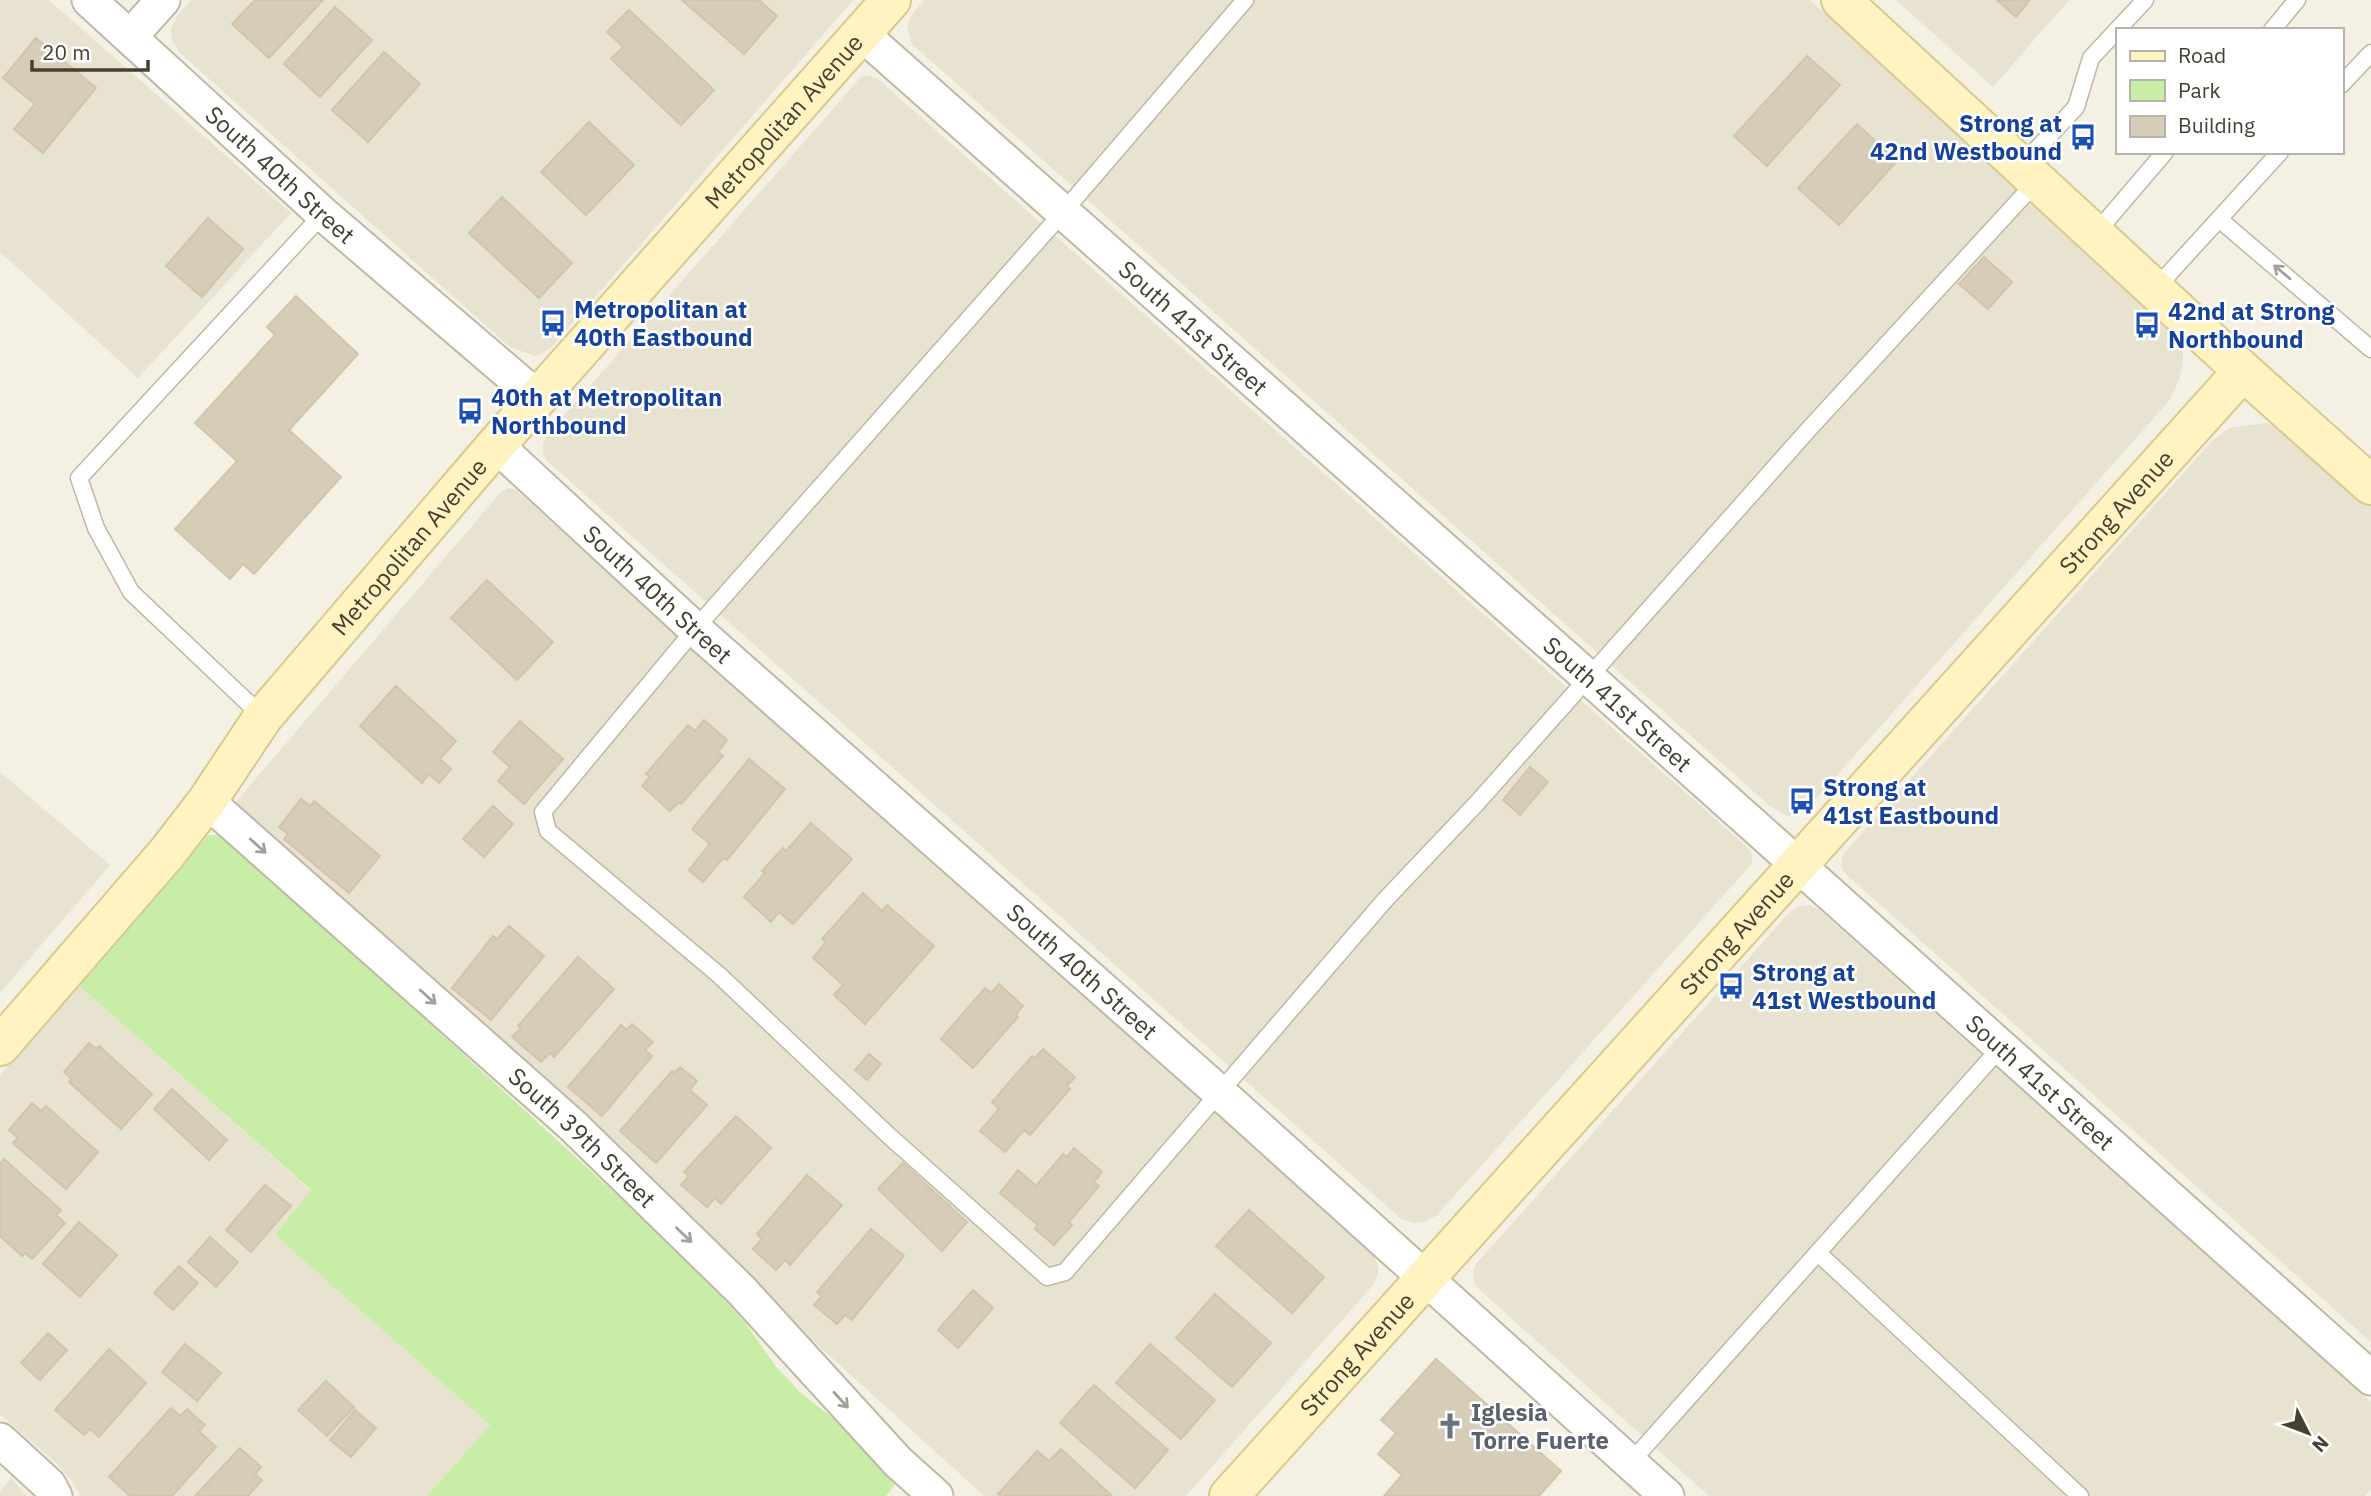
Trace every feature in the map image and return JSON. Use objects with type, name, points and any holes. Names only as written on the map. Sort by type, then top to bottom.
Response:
[{"type":"street","name":"South 40th Street","points":[[89,0],[323,214],[538,398]]},
{"type":"street","points":[[130,37],[163,0]]},
{"type":"street","name":"Metropolitan Avenue","points":[[0,1046],[167,853],[263,716],[496,445],[891,0]]},
{"type":"street","points":[[1841,0],[2243,371],[2371,485]]},
{"type":"street","name":"South 41st Street","points":[[862,34],[1798,864],[2371,1378]]},
{"type":"street","name":"Strong Avenue","points":[[1229,1496],[2243,371]]},
{"type":"street","name":"South 40th Street","points":[[496,445],[695,629],[1219,1092],[1667,1496]]},
{"type":"street","name":"South 39th Street","points":[[206,801],[572,1125],[741,1290],[898,1462],[936,1496]]},
{"type":"street","points":[[0,1440],[49,1486],[55,1496]]},
{"type":"lane","points":[[1245,0],[1064,211],[695,629],[543,812],[548,831],[719,975],[887,1134],[1047,1278],[1065,1272],[1385,901],[1589,678],[2029,174],[2077,107],[2091,58],[2116,31]]},
{"type":"lane","points":[[2119,28],[2145,0]]},
{"type":"lane","points":[[2274,28],[2297,0]]},
{"type":"lane","points":[[2343,84],[2371,53]]},
{"type":"lane","points":[[2095,234],[2163,154]]},
{"type":"lane","points":[[2155,289],[2278,154]]},
{"type":"lane","points":[[263,716],[131,592],[96,528],[79,478],[323,214]]},
{"type":"lane","points":[[2219,219],[2371,349]]},
{"type":"lane","points":[[1630,1463],[2002,1046]]},
{"type":"lane","points":[[1818,1253],[2080,1496]]},
{"type":"shaded area","points":[[0,0],[49,0],[291,213],[138,378],[0,252]]},
{"type":"shaded area","points":[[191,0],[853,0],[550,349],[535,356],[510,347],[179,52],[172,40],[171,29],[175,19]]},
{"type":"shaded area","points":[[924,0],[1810,0],[2167,320],[2178,334],[2183,348],[2179,380],[2169,401],[1808,808],[1789,817],[1770,806],[912,44],[907,26],[911,16]]},
{"type":"shaded area","points":[[1896,0],[2069,0],[1993,87]]},
{"type":"shaded area","points":[[869,75],[879,80],[1752,854],[1749,867],[1437,1215],[1425,1222],[1413,1223],[1401,1219],[546,460],[543,444],[547,435],[861,77]]},
{"type":"shaded area","points":[[2266,423],[2284,427],[2371,501],[2371,1342],[1841,868],[1842,856],[1847,850],[2211,442],[2229,428]]},
{"type":"shaded area","points":[[508,488],[516,490],[1372,1252],[1378,1265],[1374,1284],[1186,1496],[984,1496],[242,821],[235,803],[500,493]]},
{"type":"shaded area","points":[[0,772],[110,865],[0,993]]},
{"type":"shaded area","points":[[1809,905],[1818,909],[2371,1402],[2371,1490],[2365,1496],[1709,1496],[1480,1290],[1474,1283],[1476,1264],[1789,913],[1798,906]]},
{"type":"shaded area","points":[[78,985],[311,1191],[275,1235],[490,1425],[427,1496],[81,1496],[57,1464],[0,1414],[0,1075]]},
{"type":"shaded area","points":[[11,1478],[27,1496],[0,1496],[0,1491]]},
{"type":"green space","points":[[208,835],[218,835],[231,841],[691,1263],[746,1324],[777,1368],[800,1392],[903,1474],[886,1496],[427,1496],[490,1425],[275,1235],[311,1190],[78,985]]},
{"type":"building","points":[[255,0],[323,0],[269,58],[232,24]]},
{"type":"building","points":[[682,0],[759,0],[777,16],[744,54]]},
{"type":"building","points":[[1997,0],[2030,0],[2016,17]]},
{"type":"building","points":[[335,7],[372,40],[320,97],[284,64]]},
{"type":"building","points":[[629,10],[714,90],[681,125],[611,59],[623,47],[607,32]]},
{"type":"building","points":[[36,38],[96,88],[43,153],[14,129],[35,104],[3,78]]},
{"type":"building","points":[[384,52],[420,84],[368,142],[332,110]]},
{"type":"building","points":[[1807,56],[1840,85],[1767,166],[1734,136]]},
{"type":"building","points":[[589,122],[634,165],[586,215],[541,172]]},
{"type":"building","points":[[1857,124],[1897,161],[1839,225],[1798,188]]},
{"type":"building","points":[[502,197],[572,263],[539,298],[469,233]]},
{"type":"building","points":[[208,218],[243,249],[202,297],[166,266]]},
{"type":"building","points":[[1984,257],[2012,282],[1988,309],[1959,284]]},
{"type":"building","points":[[296,296],[358,354],[289,430],[341,477],[254,574],[243,564],[230,579],[175,529],[237,461],[195,423],[275,335],[267,327]]},
{"type":"building","points":[[487,580],[553,642],[517,680],[451,618]]},
{"type":"building","points":[[396,686],[456,741],[440,759],[451,769],[439,783],[429,774],[422,783],[360,726]]},
{"type":"building","points":[[704,720],[727,740],[718,752],[723,756],[681,804],[679,802],[670,811],[642,786],[650,777],[646,774],[688,725],[695,731]]},
{"type":"building","points":[[520,721],[563,759],[524,804],[498,781],[510,767],[493,752]]},
{"type":"building","points":[[749,759],[785,789],[727,860],[723,858],[703,882],[689,870],[710,844],[692,829]]},
{"type":"building","points":[[1530,767],[1548,782],[1520,815],[1503,800]]},
{"type":"building","points":[[301,799],[310,806],[314,801],[380,856],[349,893],[284,839],[288,834],[279,827]]},
{"type":"building","points":[[493,806],[513,824],[484,857],[463,839]]},
{"type":"building","points":[[811,823],[852,859],[793,924],[779,912],[771,922],[744,897],[765,873],[762,871],[783,848],[786,851]]},
{"type":"building","points":[[863,893],[882,911],[887,905],[934,946],[865,1024],[834,995],[843,985],[813,958],[826,942],[822,939]]},
{"type":"building","points":[[509,926],[544,956],[491,1020],[452,988],[493,936],[497,939]]},
{"type":"building","points":[[578,957],[614,989],[554,1057],[550,1053],[541,1062],[512,1037],[521,1028],[518,1026]]},
{"type":"building","points":[[999,984],[1023,1006],[1016,1014],[1018,1017],[973,1068],[941,1039],[985,988],[991,993]]},
{"type":"building","points":[[632,1024],[653,1042],[645,1050],[652,1056],[602,1116],[568,1087],[621,1025],[627,1030]]},
{"type":"building","points":[[89,1043],[96,1049],[99,1046],[152,1094],[121,1129],[69,1082],[72,1079],[64,1072]]},
{"type":"building","points":[[1043,1049],[1075,1077],[1067,1086],[1070,1089],[1030,1135],[1024,1130],[1005,1152],[980,1131],[999,1109],[992,1102],[1032,1056],[1035,1058]]},
{"type":"building","points":[[869,1054],[881,1064],[867,1080],[855,1070]]},
{"type":"building","points":[[680,1067],[697,1081],[690,1090],[707,1105],[656,1163],[620,1131],[672,1071],[674,1073]]},
{"type":"building","points":[[172,1089],[227,1140],[209,1160],[154,1109]]},
{"type":"building","points":[[32,1103],[41,1111],[46,1106],[98,1152],[66,1189],[13,1143],[18,1138],[9,1130]]},
{"type":"building","points":[[736,1116],[771,1148],[721,1204],[715,1198],[707,1207],[681,1185],[689,1176],[684,1172]]},
{"type":"building","points":[[1074,1148],[1102,1172],[1094,1182],[1099,1186],[1069,1222],[1072,1225],[1054,1245],[1035,1229],[1038,1225],[1000,1193],[1018,1170],[1036,1186],[1063,1154],[1067,1157]]},
{"type":"building","points":[[4,1159],[61,1210],[56,1215],[65,1223],[32,1259],[25,1253],[22,1256],[0,1236],[0,1164]]},
{"type":"building","points":[[903,1163],[967,1222],[942,1251],[878,1189]]},
{"type":"building","points":[[807,1175],[842,1205],[790,1265],[785,1260],[776,1270],[753,1249],[762,1239],[757,1234]]},
{"type":"building","points":[[265,1185],[291,1206],[251,1252],[226,1230]]},
{"type":"building","points":[[1249,1210],[1324,1277],[1292,1313],[1216,1246]]},
{"type":"building","points":[[79,1222],[117,1255],[80,1297],[43,1264]]},
{"type":"building","points":[[871,1229],[904,1256],[852,1320],[845,1315],[837,1324],[814,1305],[822,1296],[817,1292]]},
{"type":"building","points":[[210,1237],[238,1262],[216,1287],[188,1262]]},
{"type":"building","points":[[179,1266],[198,1283],[173,1310],[154,1293]]},
{"type":"building","points":[[973,1290],[993,1308],[958,1348],[938,1330]]},
{"type":"building","points":[[1215,1294],[1271,1343],[1232,1387],[1176,1338]]},
{"type":"building","points":[[48,1333],[67,1350],[40,1380],[21,1363]]},
{"type":"building","points":[[185,1344],[221,1373],[197,1401],[162,1372]]},
{"type":"building","points":[[1150,1344],[1215,1400],[1181,1439],[1116,1383]]},
{"type":"building","points":[[109,1349],[146,1383],[99,1437],[90,1429],[84,1435],[55,1410]]},
{"type":"building","name":"Iglesia Torre Fuerte","points":[[1436,1359],[1561,1471],[1539,1496],[1384,1496],[1402,1475],[1378,1454],[1396,1433],[1381,1420]]},
{"type":"building","points":[[326,1381],[354,1407],[327,1436],[298,1410]]},
{"type":"building","points":[[1094,1385],[1168,1450],[1135,1488],[1060,1423]]},
{"type":"building","points":[[171,1408],[180,1416],[187,1409],[205,1425],[199,1431],[216,1447],[172,1496],[130,1496],[109,1477]]},
{"type":"building","points":[[355,1410],[376,1428],[351,1457],[330,1440]]},
{"type":"building","points":[[240,1448],[261,1467],[255,1474],[262,1480],[248,1496],[195,1496]]},
{"type":"building","points":[[1061,1449],[1112,1496],[998,1494],[1037,1451],[1049,1461]]},
{"type":"place","name":"Strong at 42nd Westbound","points":[[2083,137]]},
{"type":"place","name":"Metropolitan at 40th Eastbound","points":[[553,323]]},
{"type":"place","name":"42nd at Strong Northbound","points":[[2147,325]]},
{"type":"place","name":"40th at Metropolitan Northbound","points":[[470,411]]},
{"type":"place","name":"Strong at 41st Eastbound","points":[[1802,801]]},
{"type":"place","name":"Strong at 41st Westbound","points":[[1731,986]]},
{"type":"place","name":"Iglesia Torre Fuerte","points":[[1450,1426]]}]
